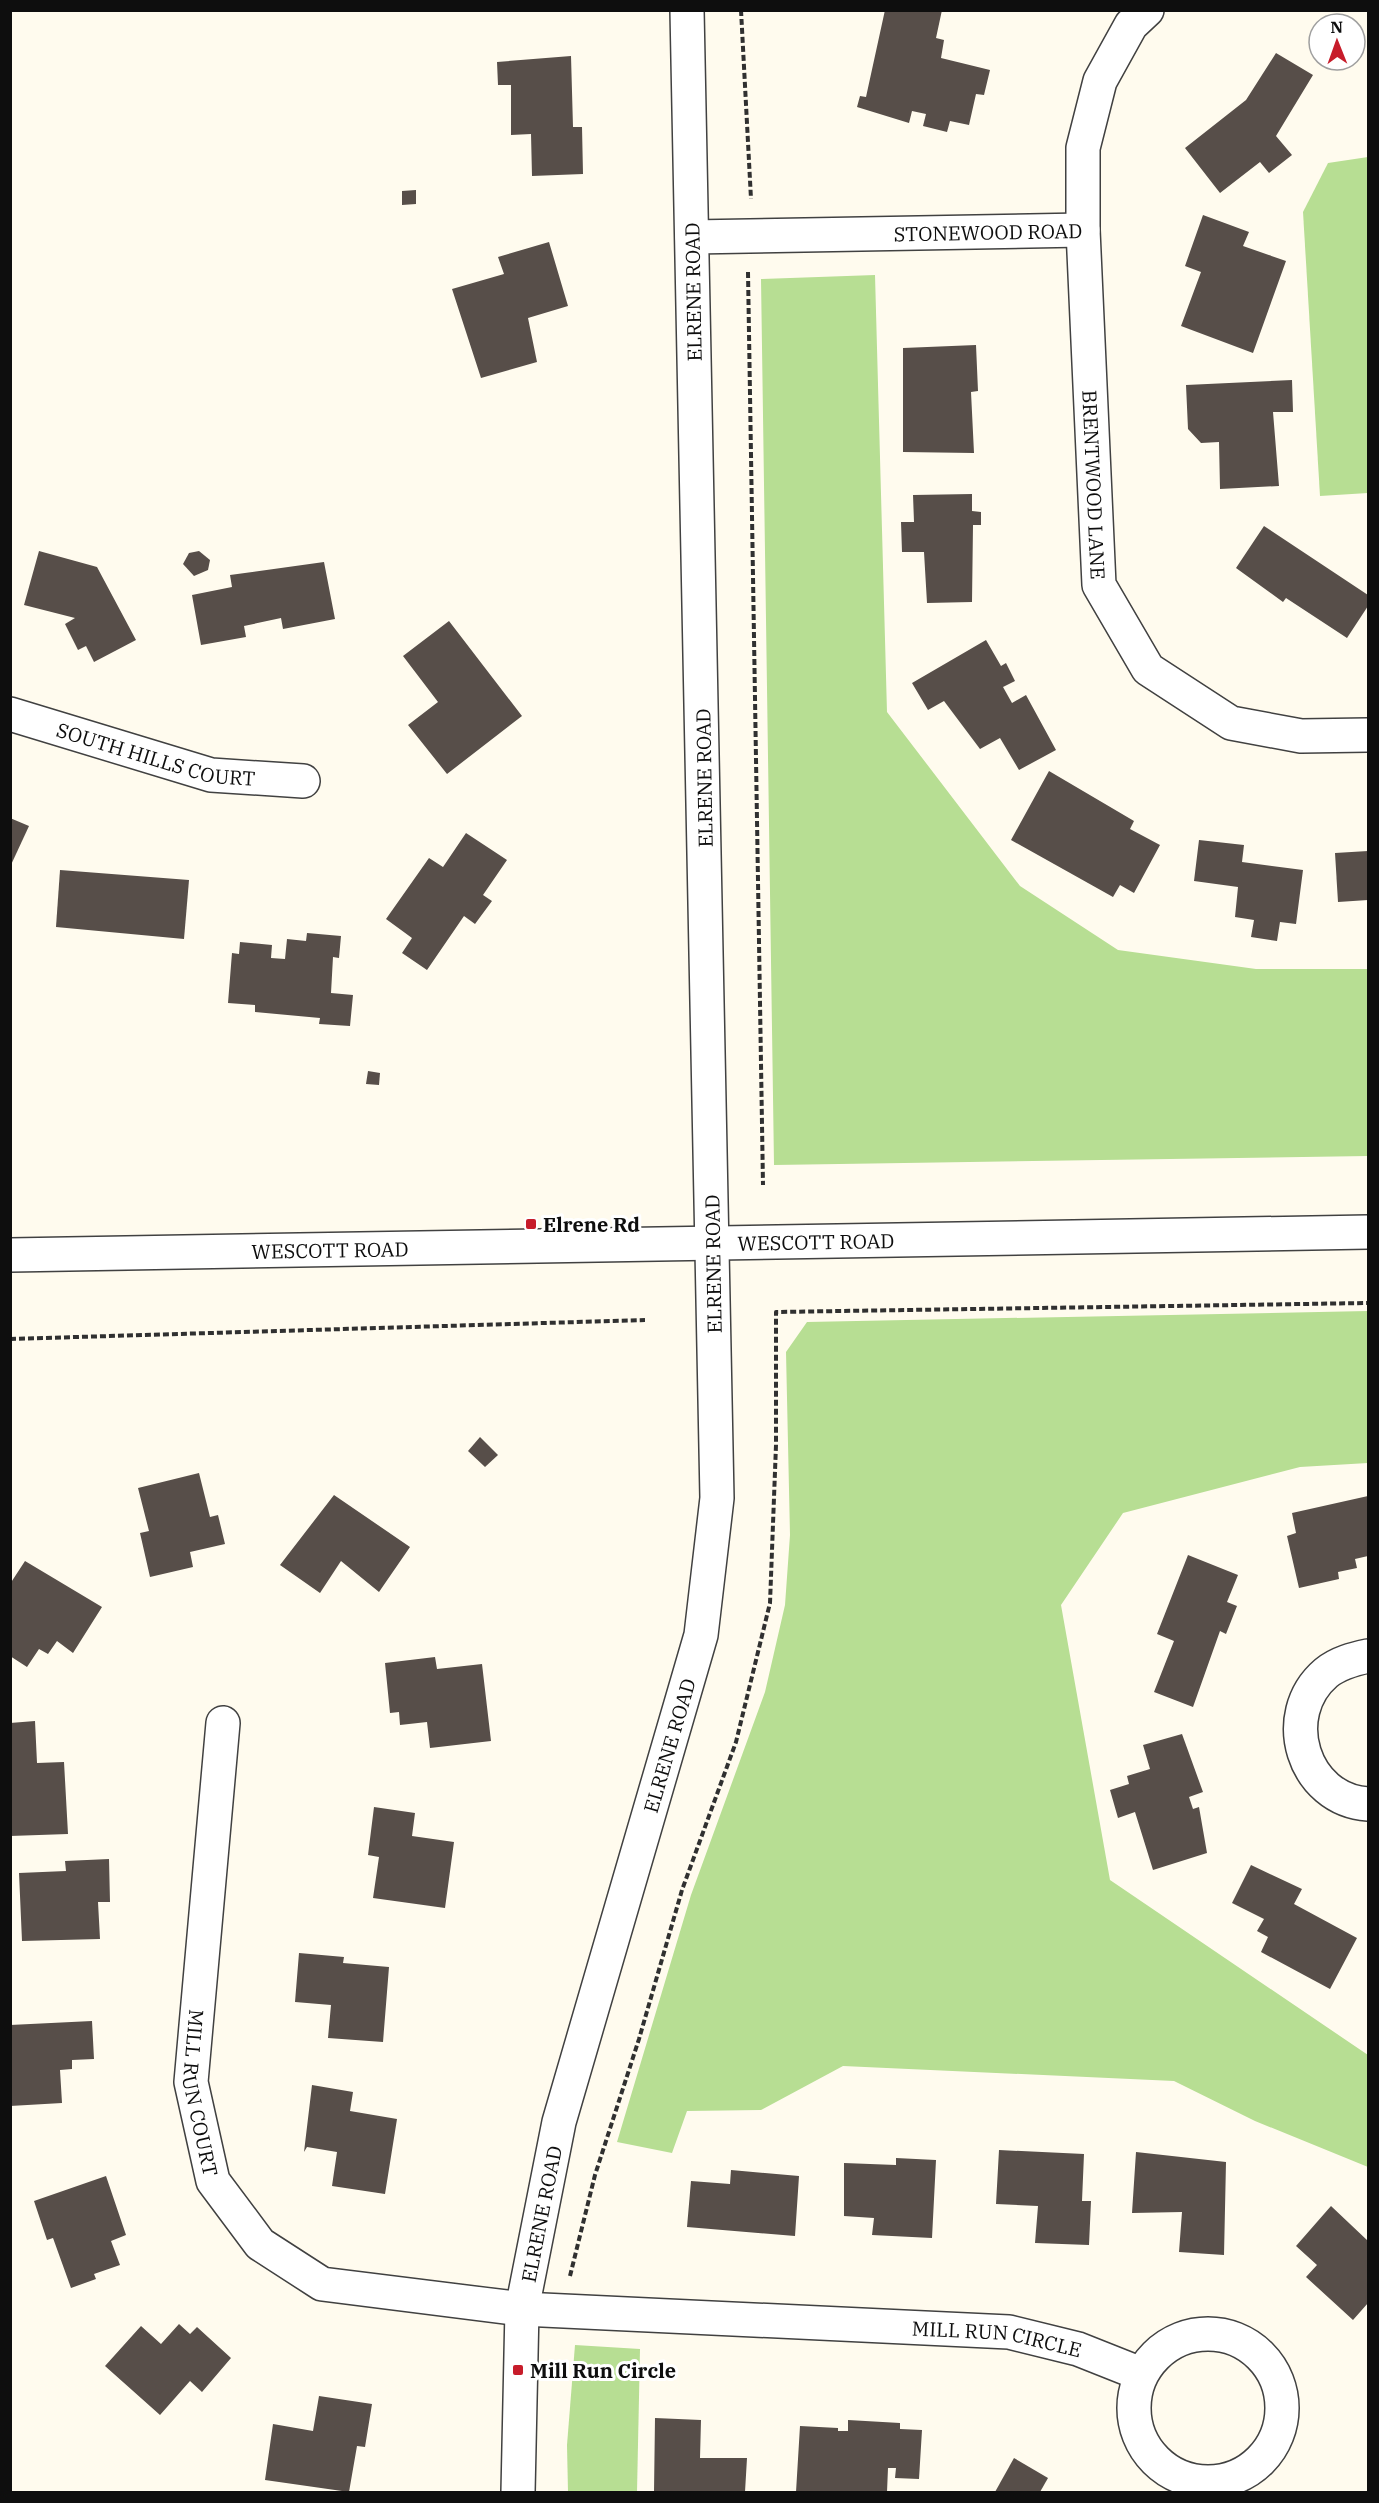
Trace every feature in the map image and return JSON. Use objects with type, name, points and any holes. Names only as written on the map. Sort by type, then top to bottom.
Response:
[{"type":"street","name":"ELRENE ROAD","points":[[518,2493],[522,2309],[559,2122],[701,1635],[717,1498],[714,1244],[687,10]]},
{"type":"street","name":"STONEWOOD ROAD","points":[[692,237],[1083,230],[1083,148],[1100,81],[1131,25],[1147,10]]},
{"type":"street","name":"BRENTWOOD LANE","points":[[1083,230],[1099,585],[1148,669],[1231,723],[1301,736],[1368,735]]},
{"type":"street","name":"SOUTH HILLS COURT","points":[[10,714],[211,775],[303,781]]},
{"type":"street","name":"WESCOTT ROAD","points":[[10,1255],[1368,1232]]},
{"type":"street","points":[[1368,1656],[1347,1661],[1326,1672],[1310,1690],[1301,1712],[1299,1737],[1306,1761],[1320,1783],[1341,1797],[1368,1804]]},
{"type":"street","name":"MILL RUN COURT","points":[[223,1723],[191,2082],[213,2181],[260,2244],[322,2284],[522,2309]]},
{"type":"street","name":"MILL RUN CIRCLE","points":[[522,2309],[1009,2332],[1078,2349],[1141,2374]]},
{"type":"street","points":[[1199,2334],[1223,2335],[1246,2344],[1265,2360],[1277,2381],[1283,2404],[1280,2429],[1269,2451],[1252,2469],[1229,2480],[1204,2483],[1180,2479],[1159,2465],[1139,2439],[1134,2423],[1133,2398],[1141,2374],[1155,2355],[1175,2341],[1199,2334]]},
{"type":"path","points":[[741,10],[751,200],[748,236],[763,1185]]},
{"type":"path","points":[[566,2311],[570,2271],[595,2175],[639,2040],[682,1890],[736,1742],[770,1603],[776,1445],[776,1312],[1368,1303]]},
{"type":"path","points":[[10,1340],[645,1320]]},
{"type":"green space","points":[[1368,157],[1368,493],[1320,496],[1303,212],[1328,163]]},
{"type":"green space","points":[[875,275],[887,712],[1020,886],[1118,950],[1256,969],[1368,969],[1368,1156],[774,1165],[761,279]]},
{"type":"green space","points":[[1368,1311],[1368,1463],[1300,1467],[1123,1513],[1061,1605],[1110,1880],[1368,2055],[1368,2167],[1255,2121],[1174,2081],[843,2066],[761,2110],[687,2111],[672,2153],[617,2142],[691,1895],[765,1692],[785,1605],[790,1535],[786,1352],[807,1322]]},
{"type":"green space","points":[[575,2345],[640,2349],[637,2492],[568,2492],[567,2445]]},
{"type":"building","points":[[885,10],[942,10],[936,38],[944,40],[941,58],[990,70],[984,95],[976,94],[969,125],[950,121],[947,132],[923,126],[926,114],[912,111],[909,123],[857,107],[860,96],[866,97]]},
{"type":"building","points":[[1276,53],[1313,75],[1276,136],[1292,155],[1269,173],[1260,162],[1220,193],[1185,148],[1246,100]]},
{"type":"building","points":[[571,56],[573,127],[582,127],[583,174],[532,176],[531,134],[511,135],[511,85],[498,85],[497,62]]},
{"type":"building","points":[[416,190],[416,204],[402,205],[402,191]]},
{"type":"building","points":[[1203,215],[1249,232],[1243,246],[1286,261],[1253,353],[1181,326],[1201,272],[1185,266]]},
{"type":"building","points":[[549,242],[568,306],[528,318],[537,362],[481,378],[452,289],[504,274],[498,257]]},
{"type":"building","points":[[976,345],[978,391],[971,392],[974,453],[903,452],[903,348]]},
{"type":"building","points":[[1292,380],[1293,412],[1273,412],[1279,486],[1220,489],[1219,442],[1201,443],[1188,429],[1186,385]]},
{"type":"building","points":[[972,494],[972,511],[981,512],[981,525],[973,525],[972,602],[927,603],[924,552],[902,552],[901,522],[914,522],[913,495]]},
{"type":"building","points":[[1264,526],[1368,595],[1368,606],[1347,638],[1286,598],[1283,602],[1236,568]]},
{"type":"building","points":[[39,551],[97,567],[136,640],[94,662],[86,646],[78,650],[65,624],[75,618],[24,605]]},
{"type":"building","points":[[199,551],[210,560],[208,570],[194,576],[183,564],[189,553]]},
{"type":"building","points":[[324,562],[335,619],[283,629],[281,618],[244,626],[246,637],[201,645],[192,595],[232,587],[230,575]]},
{"type":"building","points":[[449,621],[522,716],[447,774],[408,725],[438,702],[403,656]]},
{"type":"building","points":[[986,640],[1001,666],[1006,663],[1015,681],[1003,687],[1012,703],[1026,695],[1056,750],[1019,770],[1000,738],[980,749],[944,701],[928,710],[912,683]]},
{"type":"building","points":[[1049,771],[1134,821],[1130,829],[1160,845],[1134,893],[1120,885],[1113,897],[1011,840]]},
{"type":"building","points":[[10,818],[29,826],[10,867]]},
{"type":"building","points":[[466,833],[507,860],[483,895],[492,901],[475,924],[464,916],[427,970],[402,953],[412,938],[386,919],[429,858],[443,867]]},
{"type":"building","points":[[1199,840],[1244,845],[1242,862],[1303,870],[1296,924],[1280,922],[1277,941],[1251,937],[1254,920],[1235,917],[1238,887],[1194,881]]},
{"type":"building","points":[[1368,851],[1368,900],[1338,902],[1335,853]]},
{"type":"building","points":[[60,870],[189,880],[184,939],[56,927]]},
{"type":"building","points":[[307,933],[341,936],[339,958],[333,957],[331,993],[353,995],[350,1026],[319,1024],[320,1018],[255,1012],[255,1005],[228,1003],[232,953],[239,954],[240,942],[272,945],[271,958],[285,959],[287,939],[306,941]]},
{"type":"building","points":[[368,1071],[380,1073],[379,1085],[366,1084]]},
{"type":"building","points":[[480,1437],[498,1455],[485,1467],[468,1451]]},
{"type":"building","points":[[199,1473],[210,1517],[218,1515],[225,1544],[190,1552],[193,1567],[150,1577],[140,1533],[149,1531],[138,1488]]},
{"type":"building","points":[[334,1495],[410,1547],[379,1592],[341,1561],[320,1593],[280,1565]]},
{"type":"building","points":[[1368,1496],[1368,1556],[1355,1559],[1357,1568],[1338,1572],[1339,1579],[1299,1588],[1287,1536],[1296,1533],[1292,1513]]},
{"type":"building","points":[[1188,1555],[1238,1575],[1227,1602],[1237,1606],[1226,1634],[1220,1631],[1193,1707],[1154,1692],[1174,1641],[1157,1634]]},
{"type":"building","points":[[25,1561],[102,1607],[73,1653],[57,1641],[48,1654],[39,1649],[27,1667],[10,1656],[10,1584]]},
{"type":"building","points":[[435,1657],[437,1669],[482,1664],[491,1741],[430,1748],[427,1722],[400,1725],[399,1712],[390,1713],[385,1663]]},
{"type":"building","points":[[35,1721],[37,1763],[64,1762],[68,1834],[10,1836],[10,1723]]},
{"type":"building","points":[[1182,1734],[1203,1792],[1189,1797],[1193,1809],[1199,1807],[1207,1853],[1153,1870],[1135,1812],[1118,1818],[1110,1790],[1129,1784],[1127,1776],[1150,1769],[1143,1745]]},
{"type":"building","points":[[374,1807],[415,1813],[412,1836],[454,1842],[445,1908],[373,1898],[379,1857],[368,1855]]},
{"type":"building","points":[[109,1859],[110,1902],[98,1902],[100,1939],[22,1941],[19,1873],[66,1871],[65,1861]]},
{"type":"building","points":[[1251,1865],[1302,1889],[1294,1904],[1357,1938],[1330,1989],[1261,1952],[1268,1937],[1257,1931],[1264,1919],[1232,1903]]},
{"type":"building","points":[[299,1953],[344,1957],[343,1963],[389,1967],[383,2042],[328,2038],[331,2005],[295,2002]]},
{"type":"building","points":[[92,2021],[94,2059],[72,2060],[72,2069],[60,2070],[62,2103],[10,2106],[10,2025]]},
{"type":"building","points":[[312,2085],[353,2092],[350,2111],[397,2119],[385,2194],[332,2186],[337,2152],[307,2147],[304,2152]]},
{"type":"building","points":[[999,2150],[1084,2154],[1082,2201],[1091,2201],[1089,2245],[1035,2243],[1038,2206],[996,2204]]},
{"type":"building","points":[[1136,2152],[1226,2162],[1224,2255],[1179,2252],[1182,2212],[1132,2213]]},
{"type":"building","points":[[896,2158],[936,2160],[932,2238],[872,2235],[874,2218],[844,2216],[844,2163],[896,2165]]},
{"type":"building","points":[[731,2170],[799,2176],[795,2236],[687,2227],[691,2181],[730,2184]]},
{"type":"building","points":[[106,2176],[126,2235],[111,2241],[120,2265],[94,2274],[96,2279],[71,2288],[53,2238],[47,2240],[34,2201]]},
{"type":"building","points":[[1331,2206],[1368,2241],[1368,2303],[1353,2320],[1306,2277],[1317,2265],[1296,2246]]},
{"type":"building","points":[[179,2324],[190,2334],[197,2327],[231,2358],[202,2392],[190,2381],[160,2415],[105,2366],[141,2326],[161,2344]]},
{"type":"building","points":[[319,2396],[372,2404],[365,2447],[357,2446],[349,2492],[265,2480],[273,2424],[313,2431]]},
{"type":"building","points":[[655,2418],[701,2420],[700,2458],[747,2458],[745,2492],[654,2492]]},
{"type":"building","points":[[848,2420],[900,2423],[900,2429],[922,2430],[919,2479],[895,2478],[896,2468],[888,2468],[887,2492],[796,2492],[800,2426],[838,2428],[838,2431],[848,2431]]},
{"type":"building","points":[[1014,2458],[1048,2478],[1040,2492],[995,2492]]},
{"type":"place","name":"Elrene Rd","points":[[531,1224]]},
{"type":"place","name":"Mill Run Circle","points":[[518,2370]]}]
